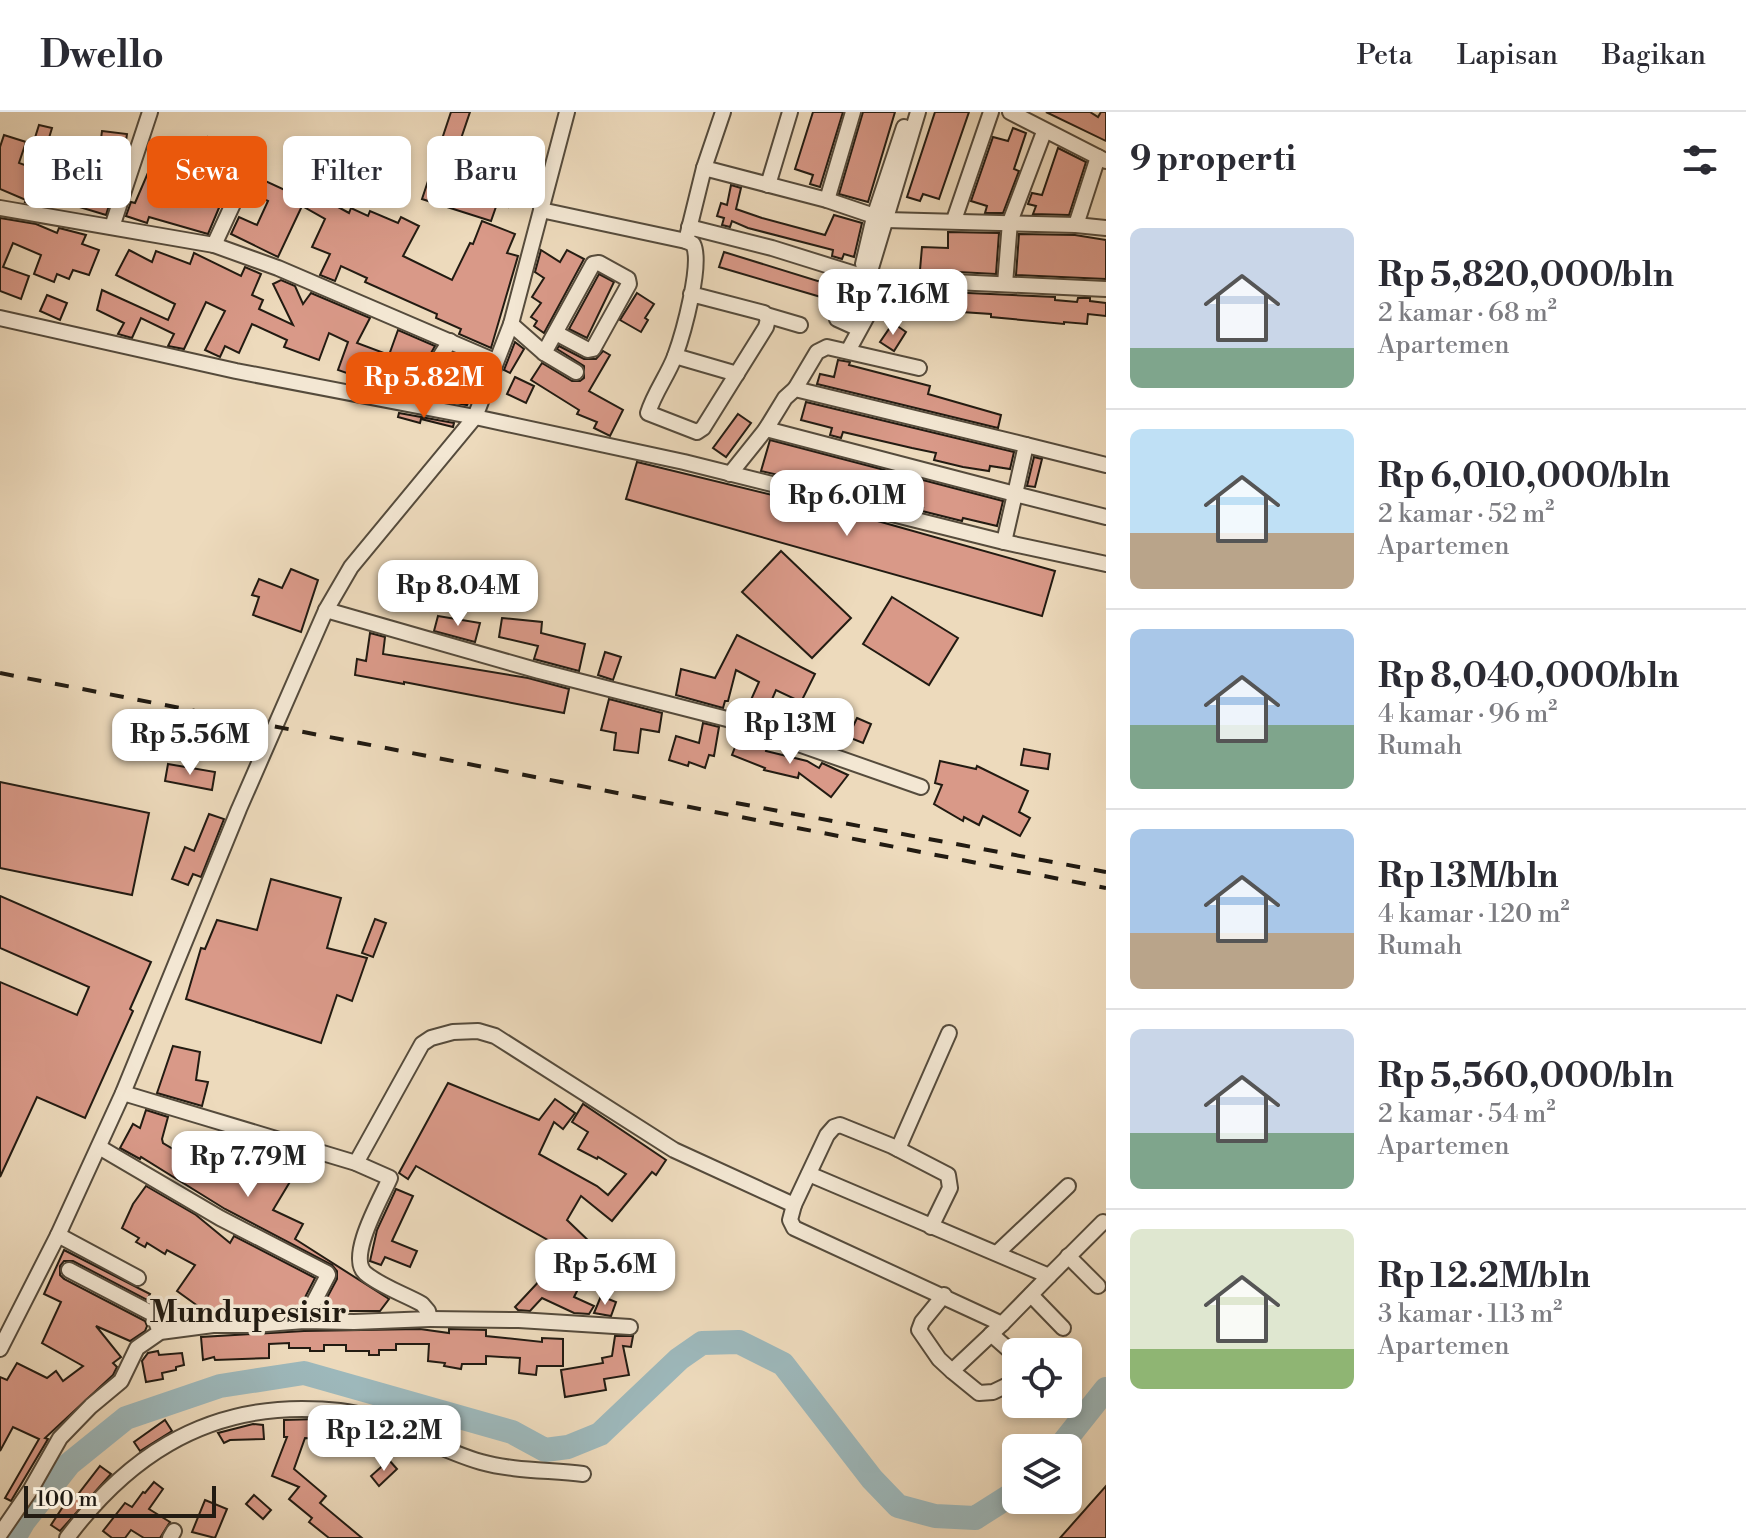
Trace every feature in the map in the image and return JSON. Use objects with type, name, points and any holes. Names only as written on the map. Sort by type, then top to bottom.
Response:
[{"type":"street","points":[[112,227],[150,112]]},
{"type":"street","points":[[0,1349],[58,1235],[123,1093],[239,809],[326,610],[351,567],[475,417],[511,324],[567,112]]},
{"type":"street","points":[[723,112],[704,168],[688,234],[697,255],[691,294],[675,356],[648,414],[697,432],[703,428],[766,327],[766,315]]},
{"type":"street","points":[[768,185],[790,112]]},
{"type":"street","points":[[827,200],[853,112]]},
{"type":"street","points":[[954,220],[991,112]]},
{"type":"street","points":[[1010,112],[1102,159],[1076,225]]},
{"type":"street","points":[[864,277],[912,117]]},
{"type":"street","points":[[1005,284],[1010,222],[1044,132]]},
{"type":"street","points":[[704,168],[827,200],[880,218],[1106,228]]},
{"type":"street","points":[[0,208],[214,245],[278,268],[495,361]]},
{"type":"street","points":[[214,245],[231,208]]},
{"type":"street","points":[[541,210],[772,248],[864,277],[1106,289]]},
{"type":"street","points":[[544,353],[593,264],[599,263],[628,279],[629,284],[593,349],[588,350],[556,333]]},
{"type":"street","points":[[691,294],[800,325]]},
{"type":"street","points":[[848,351],[871,309]]},
{"type":"street","points":[[0,318],[236,371],[475,417],[1106,564]]},
{"type":"street","points":[[837,319],[859,329]]},
{"type":"street","points":[[511,324],[544,353],[576,372]]},
{"type":"street","points":[[436,363],[450,341]]},
{"type":"street","points":[[730,474],[766,429],[821,349],[827,347],[848,351],[919,368]]},
{"type":"street","points":[[675,356],[737,374]]},
{"type":"street","points":[[795,389],[1106,465]]},
{"type":"street","points":[[766,429],[1106,517]]},
{"type":"street","points":[[1004,542],[1026,445]]},
{"type":"street","points":[[326,610],[539,671],[727,719],[921,787]]},
{"type":"street","points":[[356,1163],[422,1044],[453,1032],[478,1031],[495,1036],[674,1150],[794,1205]]},
{"type":"street","points":[[898,1149],[949,1033]]},
{"type":"street","points":[[123,1093],[356,1163],[390,1178],[360,1247],[362,1268],[422,1304],[430,1319]]},
{"type":"street","points":[[931,1227],[950,1188],[950,1178],[943,1171],[898,1149],[836,1126],[829,1132],[794,1205],[790,1222],[794,1228],[944,1295],[997,1329],[1003,1338]]},
{"type":"street","points":[[99,1147],[220,1218],[327,1273],[304,1321]]},
{"type":"street","points":[[809,1174],[1049,1276]]},
{"type":"street","points":[[997,1253],[1068,1186]]},
{"type":"street","points":[[952,1371],[1103,1222]]},
{"type":"street","points":[[58,1235],[138,1278]]},
{"type":"street","points":[[1068,1256],[1098,1286]]},
{"type":"street","points":[[69,1270],[153,1314],[160,1332]]},
{"type":"street","points":[[944,1295],[919,1330],[939,1359],[979,1393],[1002,1388]]},
{"type":"street","points":[[1031,1295],[1063,1328]]},
{"type":"street","points":[[0,1534],[31,1489],[60,1438],[121,1381],[137,1348],[160,1332],[213,1325],[430,1319],[519,1320],[630,1327]]},
{"type":"street","points":[[67,1538],[95,1502],[143,1459],[195,1430],[252,1411],[347,1411],[368,1416],[477,1461],[583,1474]]},
{"type":"building","points":[[451,112],[470,112],[462,136],[443,136]]},
{"type":"building","points":[[813,112],[843,112],[820,187],[810,184],[813,175],[795,169]]},
{"type":"building","points":[[863,112],[895,112],[868,202],[839,194]]},
{"type":"building","points":[[935,112],[969,112],[939,199],[923,194],[920,201],[907,197]]},
{"type":"building","points":[[1046,112],[1090,112],[1098,117],[1101,112],[1106,112],[1106,141]]},
{"type":"building","points":[[39,125],[52,128],[50,136],[36,136]]},
{"type":"building","points":[[1013,128],[1026,133],[1014,169],[1019,171],[1003,213],[985,213],[987,206],[971,201],[993,137],[1008,141]]},
{"type":"building","points":[[102,131],[127,134],[127,136],[101,136]]},
{"type":"building","points":[[4,135],[24,141],[19,163],[24,165],[24,199],[0,189],[0,147]]},
{"type":"building","points":[[1058,148],[1086,162],[1069,215],[1033,214],[1036,206],[1028,204],[1032,193],[1042,195]]},
{"type":"building","points":[[147,175],[147,208],[219,208],[208,234],[149,217],[147,223],[126,216],[131,202],[135,203]]},
{"type":"building","points":[[267,182],[283,189],[283,208],[301,208],[278,257],[231,234],[239,217],[257,225],[267,208]]},
{"type":"building","points":[[427,184],[427,201],[422,199]]},
{"type":"building","points":[[731,185],[741,188],[736,209],[762,218],[825,235],[834,215],[862,223],[854,257],[844,254],[842,259],[832,256],[833,250],[732,221],[730,227],[722,225],[724,218],[717,216],[721,203],[727,205]]},
{"type":"building","points":[[83,208],[108,208],[106,215]]},
{"type":"building","points":[[306,208],[340,208],[349,213],[351,208],[368,216],[370,211],[398,223],[401,217],[419,226],[403,256],[452,280],[470,243],[473,244],[482,221],[515,234],[507,253],[518,256],[491,348],[459,334],[461,329],[436,318],[437,314],[365,282],[367,278],[341,266],[335,281],[320,275],[330,254],[312,247],[325,219]]},
{"type":"building","points":[[450,208],[496,208],[491,221]]},
{"type":"building","points":[[0,218],[36,224],[57,233],[59,228],[86,235],[82,244],[99,250],[89,275],[73,270],[69,279],[57,274],[54,282],[34,274],[41,255],[13,243],[3,267],[29,276],[21,299],[0,291]]},
{"type":"building","points":[[948,232],[999,233],[996,274],[920,270],[922,247],[948,248]]},
{"type":"building","points":[[1019,234],[1075,235],[1106,240],[1106,279],[1016,275]]},
{"type":"building","points":[[129,250],[152,262],[156,251],[190,264],[194,253],[241,276],[245,267],[261,274],[252,295],[263,300],[259,309],[293,325],[273,284],[281,280],[295,286],[303,304],[311,293],[370,318],[357,343],[389,355],[398,330],[435,346],[426,362],[431,372],[440,372],[448,363],[456,367],[460,357],[473,362],[468,374],[479,379],[467,405],[405,393],[406,390],[379,380],[378,384],[338,370],[348,342],[329,333],[319,360],[284,347],[287,340],[252,324],[239,353],[225,346],[220,357],[205,350],[225,311],[206,302],[184,349],[168,346],[174,334],[141,318],[132,338],[118,334],[124,323],[97,310],[102,290],[168,320],[175,304],[116,275]]},
{"type":"building","points":[[541,250],[560,262],[567,250],[584,259],[544,333],[534,326],[537,321],[531,317],[541,303],[532,297],[544,278],[535,272]]},
{"type":"building","points":[[724,252],[850,289],[840,310],[826,311],[831,300],[719,267]]},
{"type":"building","points":[[599,274],[614,282],[587,338],[569,329]]},
{"type":"building","points":[[901,290],[1055,297],[1055,300],[1077,302],[1078,298],[1090,298],[1090,301],[1106,303],[1106,316],[1088,314],[1087,324],[1064,324],[991,317],[991,314],[916,309],[915,319],[898,318]]},
{"type":"building","points":[[637,293],[654,304],[641,332],[620,320]]},
{"type":"building","points":[[47,295],[67,303],[60,320],[40,311]]},
{"type":"building","points":[[893,323],[906,332],[894,351],[880,342]]},
{"type":"building","points":[[515,342],[524,349],[510,373],[504,370]]},
{"type":"building","points":[[559,346],[584,359],[596,359],[603,351],[610,355],[589,391],[623,410],[610,436],[594,428],[597,422],[577,414],[579,410],[531,380],[542,363],[572,381],[584,378],[584,366],[557,349]]},
{"type":"building","points":[[838,360],[930,386],[928,394],[1001,415],[998,428],[817,384],[820,374],[834,377]]},
{"type":"building","points":[[515,377],[534,386],[526,403],[507,394]]},
{"type":"building","points":[[806,402],[1014,452],[1010,469],[990,466],[989,471],[963,467],[934,460],[936,453],[843,432],[841,438],[830,435],[832,428],[801,420]]},
{"type":"building","points":[[399,413],[454,423],[453,427],[421,419],[420,423],[398,417]]},
{"type":"building","points":[[738,414],[751,423],[726,457],[713,448]]},
{"type":"building","points":[[770,440],[1003,501],[997,526],[963,518],[962,521],[922,511],[923,508],[761,471]]},
{"type":"building","points":[[1034,457],[1042,459],[1035,487],[1027,486]]},
{"type":"building","points":[[637,462],[874,520],[1055,571],[1042,616],[626,499]]},
{"type":"building","points":[[781,551],[851,618],[812,658],[742,592]]},
{"type":"building","points":[[291,569],[318,580],[301,632],[253,615],[259,597],[252,595],[259,579],[282,588]]},
{"type":"building","points":[[892,597],[958,638],[929,685],[863,644]]},
{"type":"building","points":[[438,616],[480,623],[475,642],[434,631]]},
{"type":"building","points":[[502,618],[542,622],[541,633],[585,644],[579,671],[534,659],[538,646],[499,637]]},
{"type":"building","points":[[370,633],[385,637],[383,654],[528,678],[569,689],[564,713],[355,675],[357,659],[366,661]]},
{"type":"building","points":[[737,635],[815,674],[801,702],[776,690],[764,718],[746,711],[759,682],[736,670],[728,701],[725,701],[723,708],[676,695],[681,669],[715,678]]},
{"type":"building","points":[[605,652],[621,657],[613,680],[598,675]]},
{"type":"building","points":[[609,699],[662,713],[659,732],[641,729],[638,753],[614,750],[616,733],[601,730]]},
{"type":"building","points":[[857,718],[871,724],[863,743],[848,737]]},
{"type":"building","points":[[703,723],[719,727],[714,756],[709,755],[705,768],[669,760],[676,736],[699,743]]},
{"type":"building","points":[[739,737],[767,747],[766,751],[807,761],[819,768],[822,763],[848,775],[831,797],[799,773],[798,778],[764,770],[732,755]]},
{"type":"building","points":[[1024,749],[1050,754],[1048,769],[1021,765]]},
{"type":"building","points":[[940,761],[976,769],[977,766],[1028,791],[1019,812],[1030,818],[1020,836],[983,816],[979,825],[964,817],[963,821],[934,804],[942,785],[935,783]]},
{"type":"building","points":[[168,764],[215,772],[212,790],[165,781]]},
{"type":"building","points":[[0,782],[149,813],[132,895],[0,868]]},
{"type":"building","points":[[209,814],[224,819],[201,877],[193,874],[188,885],[172,879],[185,847],[194,851]]},
{"type":"building","points":[[271,879],[341,898],[327,948],[367,958],[352,1001],[337,995],[321,1043],[186,999],[201,948],[205,949],[217,920],[257,930]]},
{"type":"building","points":[[0,896],[151,962],[130,1009],[133,1011],[85,1118],[37,1097],[0,1177],[0,982],[77,1015],[89,987],[0,948]]},
{"type":"building","points":[[375,919],[386,923],[373,957],[362,953]]},
{"type":"building","points":[[173,1046],[200,1052],[196,1080],[208,1082],[202,1106],[157,1093]]},
{"type":"building","points":[[448,1083],[539,1120],[555,1099],[575,1113],[563,1129],[554,1122],[539,1154],[608,1195],[626,1174],[578,1149],[588,1132],[572,1122],[583,1104],[666,1160],[656,1175],[652,1172],[612,1221],[581,1196],[567,1220],[592,1244],[570,1266],[557,1253],[562,1248],[416,1166],[408,1179],[399,1173]]},
{"type":"building","points":[[146,1110],[168,1117],[163,1143],[190,1159],[192,1156],[203,1164],[205,1161],[233,1178],[247,1147],[261,1152],[262,1145],[284,1152],[283,1155],[300,1165],[273,1210],[303,1224],[295,1239],[389,1299],[380,1311],[320,1311],[337,1279],[337,1271],[332,1265],[225,1209],[141,1157],[120,1148],[133,1124],[140,1128]]},
{"type":"building","points":[[146,1186],[196,1215],[230,1243],[234,1236],[315,1278],[298,1311],[199,1316],[202,1309],[177,1291],[195,1265],[167,1250],[165,1254],[147,1243],[145,1247],[136,1242],[139,1238],[122,1228]]},
{"type":"building","points":[[396,1189],[413,1196],[392,1241],[417,1251],[410,1267],[385,1257],[381,1265],[370,1261],[377,1230]]},
{"type":"building","points":[[64,1250],[150,1294],[147,1300],[73,1261],[64,1261],[60,1266],[60,1275],[64,1279],[145,1321],[147,1326],[145,1331],[130,1341],[96,1326],[121,1357],[113,1363],[117,1367],[113,1375],[45,1438],[48,1439],[11,1501],[5,1498],[39,1439],[13,1427],[0,1451],[0,1377],[7,1380],[17,1363],[47,1378],[56,1371],[63,1381],[83,1366],[42,1343],[61,1302],[44,1294]]},
{"type":"building","points":[[562,1264],[573,1274],[567,1282],[578,1289],[574,1297],[594,1306],[589,1314],[574,1313],[542,1298],[530,1311],[515,1307],[543,1277],[547,1281]]},
{"type":"building","points":[[601,1296],[616,1302],[611,1316],[594,1313]]},
{"type":"building","points":[[420,1329],[449,1333],[449,1329],[486,1330],[486,1336],[542,1342],[542,1338],[563,1339],[563,1366],[537,1366],[536,1375],[519,1373],[520,1358],[486,1356],[486,1364],[462,1364],[461,1369],[428,1361],[429,1344],[396,1344],[396,1350],[379,1350],[379,1355],[369,1355],[369,1351],[346,1351],[346,1345],[324,1345],[324,1351],[310,1351],[310,1348],[289,1348],[289,1343],[269,1344],[269,1358],[215,1360],[214,1357],[203,1360],[201,1337]]},
{"type":"building","points":[[615,1336],[633,1336],[631,1347],[623,1346],[629,1375],[604,1379],[606,1390],[565,1397],[561,1370],[603,1363],[602,1358],[612,1356]]},
{"type":"building","points":[[158,1351],[159,1355],[182,1353],[184,1365],[162,1373],[163,1379],[146,1382],[142,1361],[148,1353]]},
{"type":"building","points":[[318,1419],[357,1424],[369,1437],[355,1435],[355,1441],[305,1438],[294,1469],[326,1496],[320,1503],[362,1538],[329,1538],[309,1522],[312,1518],[289,1499],[299,1487],[272,1476],[287,1437],[284,1437],[284,1420]]},
{"type":"building","points":[[165,1420],[172,1431],[140,1451],[134,1442]]},
{"type":"building","points":[[253,1424],[263,1425],[264,1439],[224,1443],[218,1433]]},
{"type":"building","points":[[389,1460],[397,1469],[379,1486],[371,1476]]},
{"type":"building","points":[[100,1466],[111,1474],[60,1531],[51,1525],[68,1499],[72,1502]]},
{"type":"building","points":[[154,1482],[163,1489],[149,1509],[170,1522],[160,1538],[144,1538],[131,1530],[125,1538],[112,1538],[103,1531],[125,1503],[132,1507]]},
{"type":"building","points":[[1106,1486],[1106,1538],[1060,1538]]},
{"type":"building","points":[[254,1495],[271,1510],[263,1519],[246,1504]]},
{"type":"building","points":[[205,1500],[227,1509],[215,1538],[192,1532]]},
{"type":"waterway","points":[[14,1538],[69,1464],[126,1418],[220,1386],[304,1373],[512,1432],[545,1450],[568,1447],[600,1434],[679,1359],[702,1343],[739,1342],[783,1364],[872,1479],[898,1506],[935,1516],[975,1518],[1002,1501]]},
{"type":"waterway","points":[[1070,1434],[1106,1389]]},
{"type":"railway","points":[[0,673],[1106,888]]},
{"type":"railway","points":[[736,803],[1106,872]]},
{"type":"district","name":"Mundupesisir","points":[[248,1313]]}]
